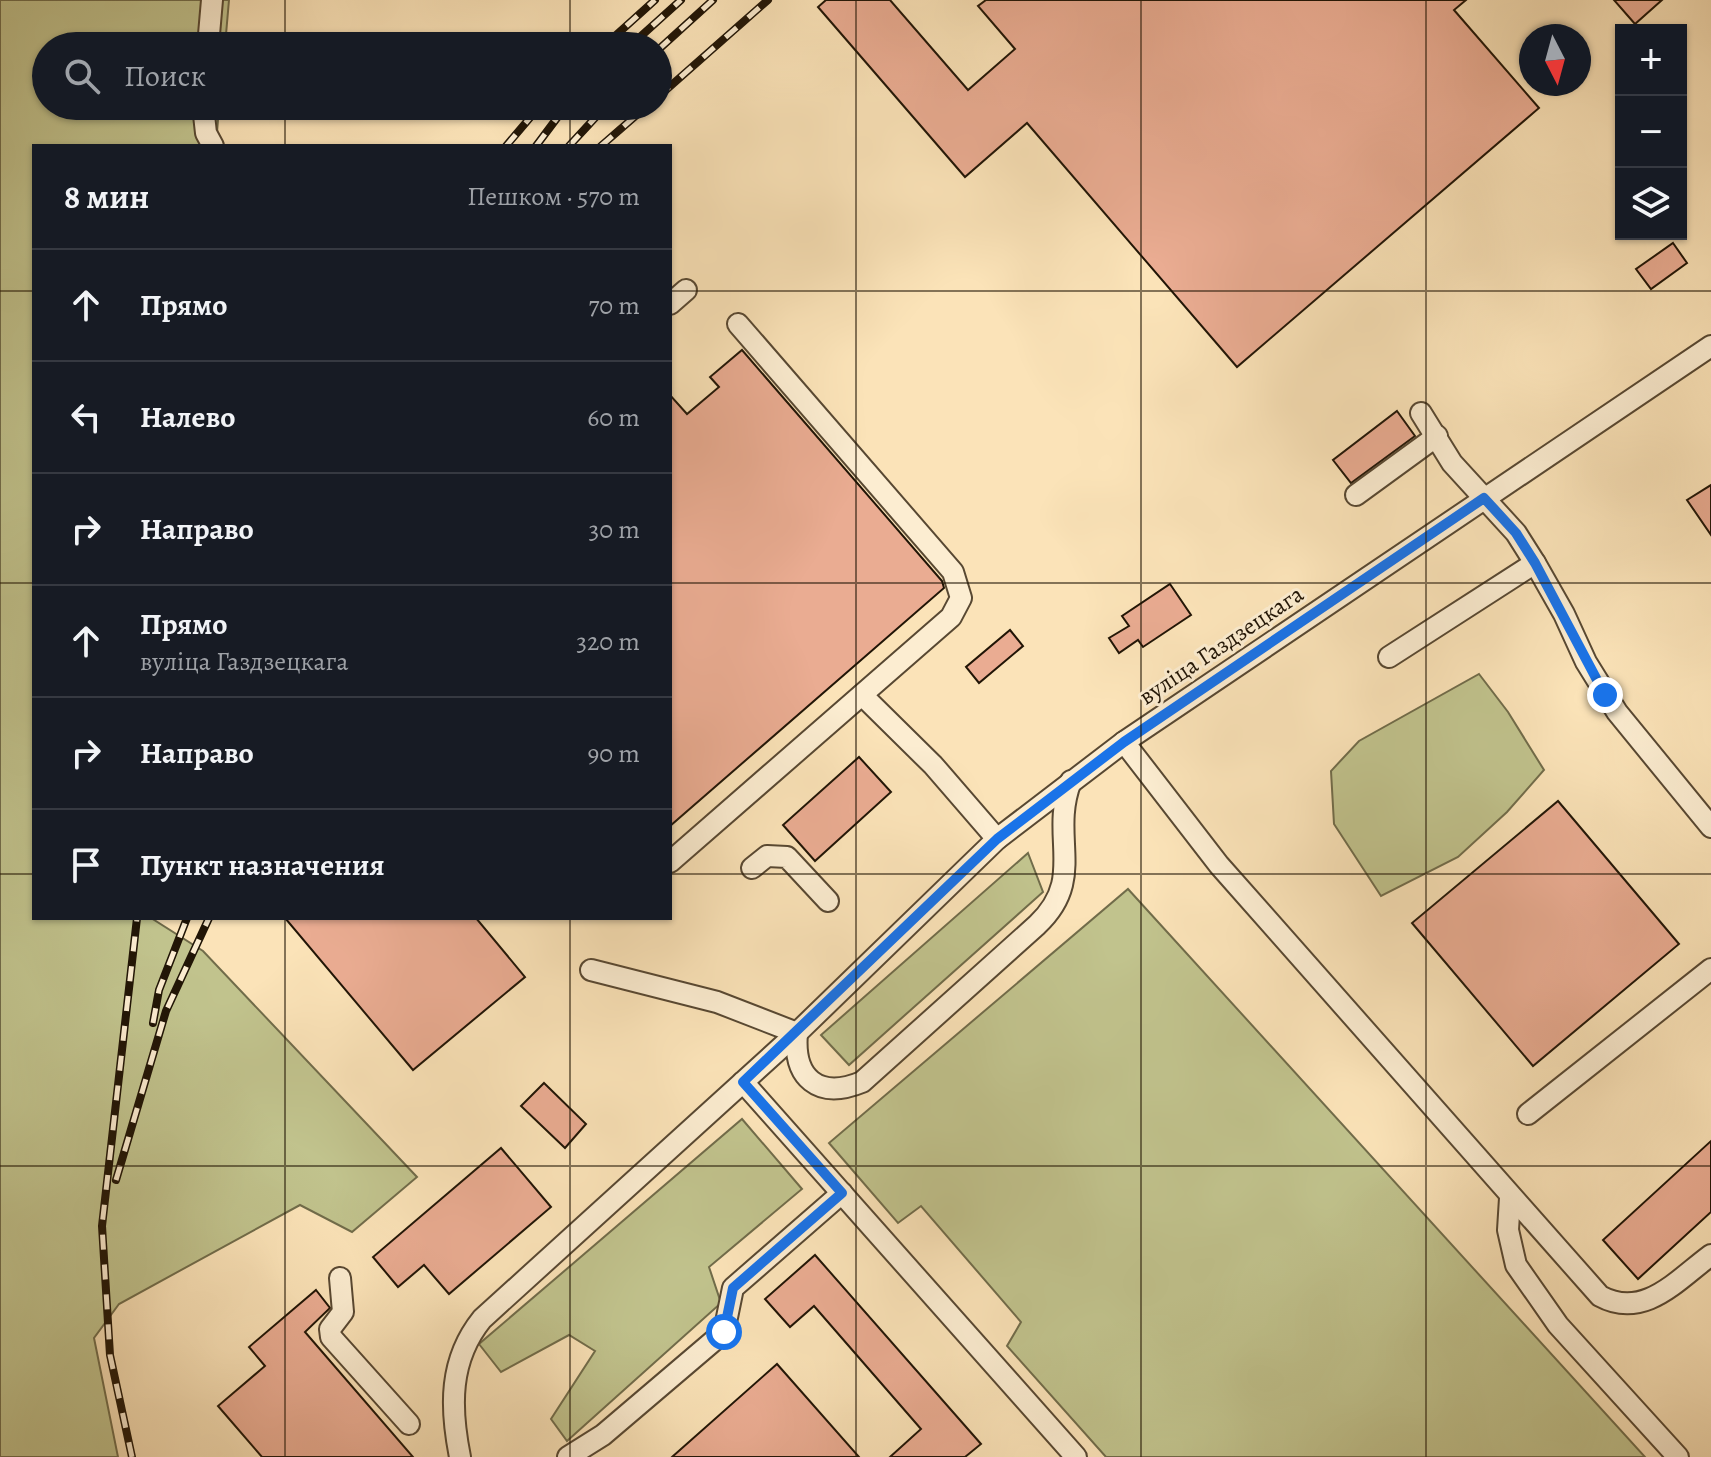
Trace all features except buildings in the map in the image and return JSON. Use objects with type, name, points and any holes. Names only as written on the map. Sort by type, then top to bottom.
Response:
[{"type":"street","points":[[209,32],[212,0]]},
{"type":"street","points":[[205,120],[206,133],[212,144]]},
{"type":"street","points":[[672,302],[686,290]]},
{"type":"street","points":[[672,860],[951,617],[961,598],[961,589],[953,572],[738,324]]},
{"type":"street","name":"вуліца Газдзецкага","points":[[460,1457],[453,1390],[465,1340],[482,1319],[797,1033],[997,839],[1124,742],[1711,346]]},
{"type":"street","points":[[1421,413],[1452,463],[1516,533],[1605,695],[1711,827]]},
{"type":"street","points":[[1356,495],[1437,436]]},
{"type":"street","points":[[1389,657],[1535,563]]},
{"type":"street","points":[[862,695],[933,765],[997,839]]},
{"type":"street","points":[[1124,742],[1219,865],[1510,1198],[1600,1296],[1616,1305],[1643,1303],[1711,1255]]},
{"type":"street","points":[[591,970],[717,1002],[797,1033],[798,1062],[815,1084],[830,1089],[862,1082],[1051,911],[1061,897],[1065,878],[1061,819],[1071,781]]},
{"type":"street","points":[[752,868],[767,856],[787,857],[828,901]]},
{"type":"street","points":[[1528,1114],[1711,969]]},
{"type":"street","points":[[743,1082],[1076,1457]]},
{"type":"street","points":[[568,1457],[603,1435],[724,1332],[733,1288],[842,1193]]},
{"type":"street","points":[[1510,1198],[1508,1230],[1516,1265],[1558,1325],[1678,1457]]},
{"type":"street","points":[[340,1278],[343,1312],[330,1329],[331,1337],[409,1424]]},
{"type":"green space","points":[[0,0],[229,0],[226,32],[32,32],[32,120],[218,120],[216,144],[32,144],[32,920],[154,920],[203,951],[417,1177],[352,1232],[300,1205],[119,1304],[94,1338],[118,1457],[0,1457]]},
{"type":"green space","points":[[1479,674],[1508,712],[1544,770],[1507,812],[1458,857],[1381,896],[1334,824],[1331,771],[1359,741]]},
{"type":"green space","points":[[1028,853],[1043,892],[849,1065],[821,1035]]},
{"type":"green space","points":[[1128,889],[1645,1457],[1106,1457],[1007,1346],[1021,1322],[921,1206],[898,1223],[829,1143]]},
{"type":"green space","points":[[742,1119],[802,1189],[709,1267],[721,1303],[567,1441],[551,1419],[595,1351],[569,1335],[501,1372],[479,1344]]},
{"type":"railway","points":[[620,32],[655,0]]},
{"type":"railway","points":[[646,32],[681,0]]},
{"type":"railway","points":[[672,37],[713,0]]},
{"type":"railway","points":[[672,85],[768,0]]},
{"type":"railway","points":[[508,144],[528,120]]},
{"type":"railway","points":[[538,144],[556,120]]},
{"type":"railway","points":[[571,144],[593,120]]},
{"type":"railway","points":[[603,144],[631,120]]},
{"type":"railway","points":[[132,1457],[110,1355],[102,1226],[137,920]]},
{"type":"railway","points":[[153,1023],[159,990],[186,920]]},
{"type":"railway","points":[[116,1180],[166,1011],[208,920]]},
{"type":"route","points":[[724,1332],[733,1288],[842,1193],[743,1082],[997,839],[1124,742],[1484,498],[1516,533],[1535,563],[1605,695]]}]
